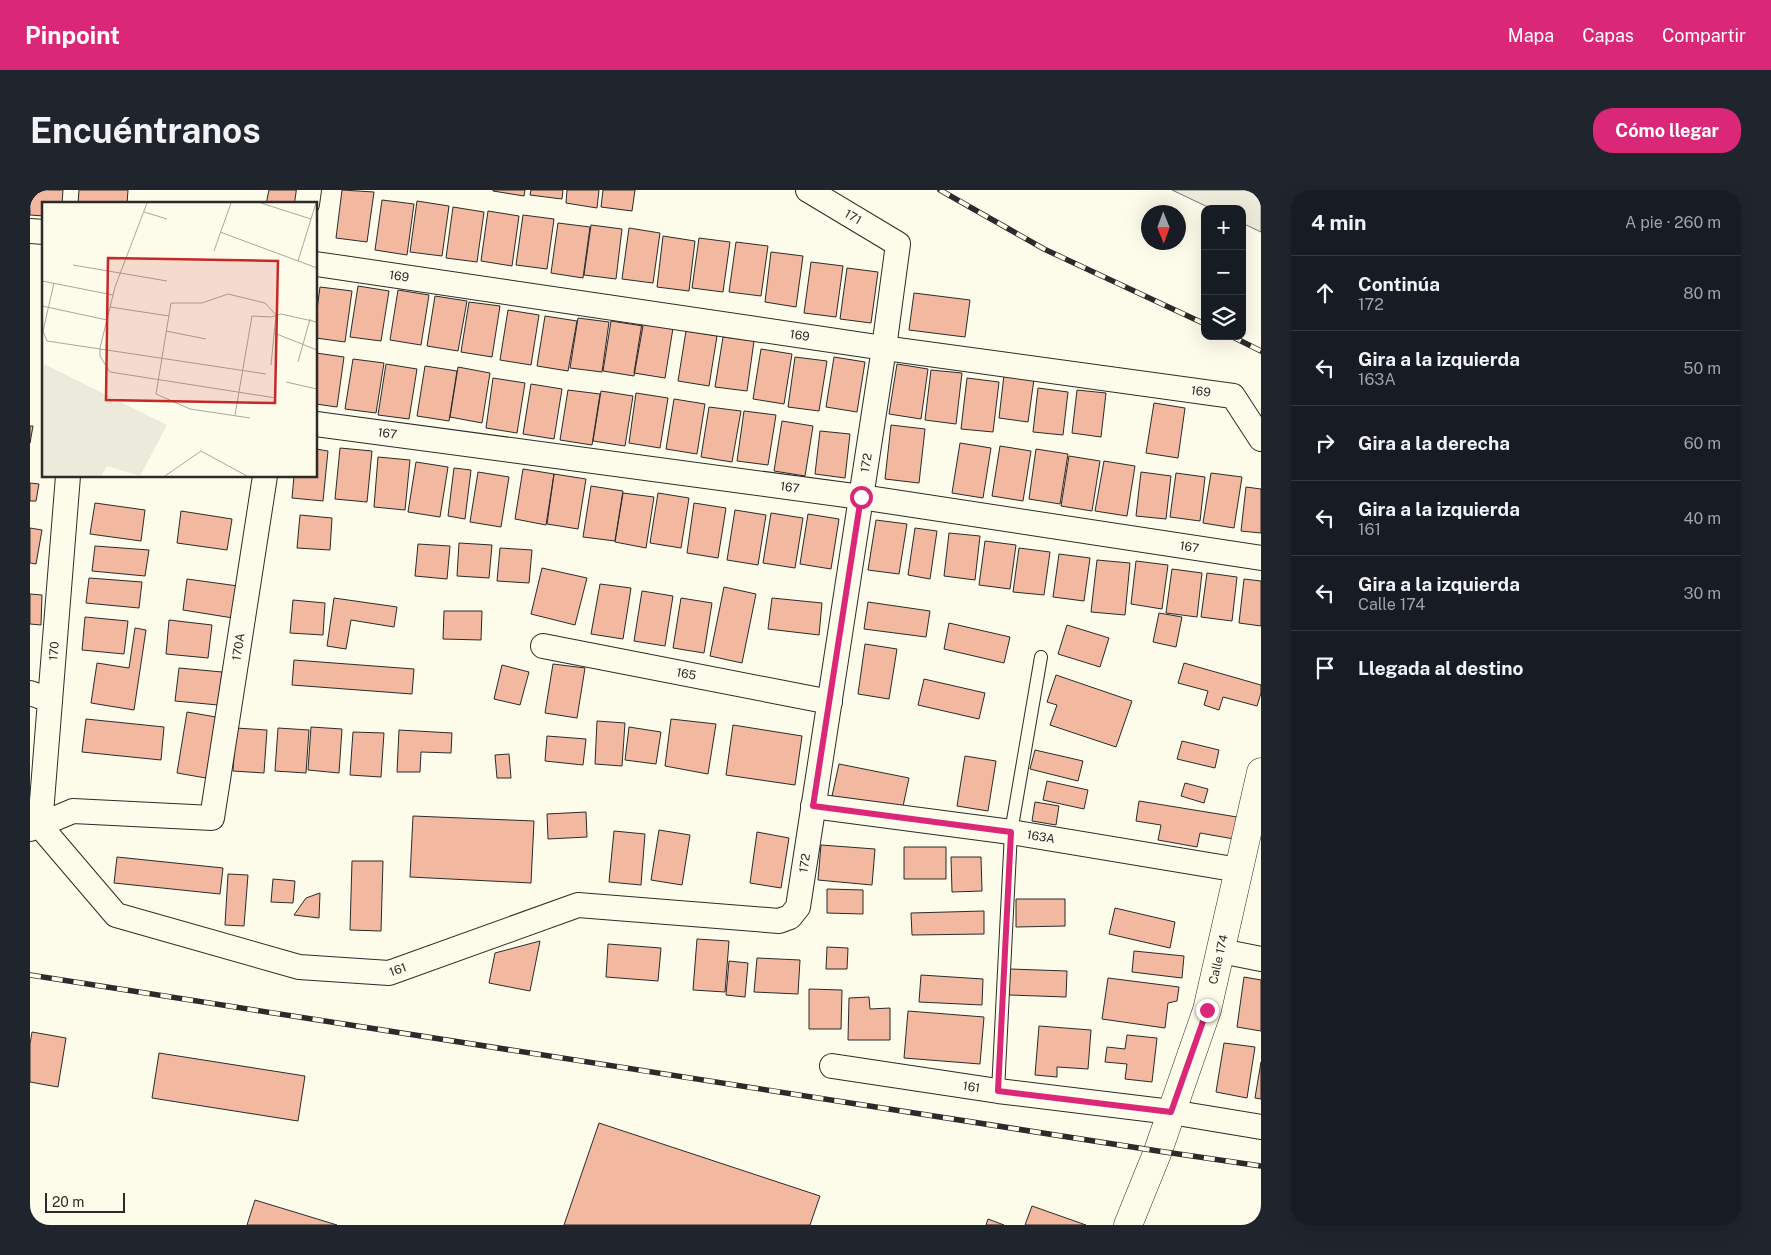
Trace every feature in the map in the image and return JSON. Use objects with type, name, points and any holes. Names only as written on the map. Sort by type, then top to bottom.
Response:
[{"type":"street","name":"171","points":[[808,190],[898,244]]},
{"type":"street","name":"172","points":[[790,917],[798,907],[884,348],[898,244]]},
{"type":"street","name":"169","points":[[318,264],[884,348],[1232,396],[1261,439]]},
{"type":"street","name":"167","points":[[318,424],[861,497],[1261,558]]},
{"type":"street","name":"170","points":[[35,828],[40,696],[68,478]]},
{"type":"street","name":"170A","points":[[35,828],[73,811],[212,818],[265,478]]},
{"type":"street","name":"165","points":[[543,646],[830,702]]},
{"type":"street","name":"Calle 174","points":[[1128,1225],[1158,1151],[1207,1010],[1261,772]]},
{"type":"street","name":"163A","points":[[813,806],[1011,832],[1239,870]]},
{"type":"street","name":"161","points":[[35,828],[116,915],[299,967],[389,973],[578,905],[779,921],[790,917]]},
{"type":"street","points":[[1220,951],[1261,959]]},
{"type":"street","name":"161","points":[[832,1066],[998,1091],[1171,1112],[1261,1127]]},
{"type":"lane","points":[[998,1091],[1011,832],[1041,657]]},
{"type":"shaded area","points":[[1172,190],[1261,190],[1261,232],[1246,225],[1246,205],[1204,205]]},
{"type":"building","points":[[30,190],[63,190],[62,202],[42,202],[42,216],[30,215]]},
{"type":"building","points":[[79,190],[128,190],[127,202],[78,202]]},
{"type":"building","points":[[269,190],[301,190],[298,202],[266,202]]},
{"type":"building","points":[[342,190],[374,192],[367,242],[336,238]]},
{"type":"building","points":[[493,190],[525,190],[524,196]]},
{"type":"building","points":[[531,190],[563,190],[562,199],[530,195]]},
{"type":"building","points":[[567,190],[599,190],[597,208],[566,203]]},
{"type":"building","points":[[603,190],[635,190],[632,211],[601,207]]},
{"type":"building","points":[[382,200],[414,204],[407,255],[375,250]]},
{"type":"building","points":[[417,201],[449,206],[442,256],[410,252]]},
{"type":"building","points":[[453,207],[484,212],[477,262],[446,258]]},
{"type":"building","points":[[488,211],[519,216],[512,266],[481,261]]},
{"type":"building","points":[[523,215],[554,219],[547,269],[516,265]]},
{"type":"building","points":[[558,223],[590,227],[583,278],[551,273]]},
{"type":"building","points":[[591,225],[622,229],[616,279],[584,275]]},
{"type":"building","points":[[629,228],[660,233],[653,283],[622,279]]},
{"type":"building","points":[[663,236],[695,241],[689,291],[657,287]]},
{"type":"building","points":[[699,238],[730,242],[723,292],[692,288]]},
{"type":"building","points":[[736,242],[768,246],[761,296],[729,292]]},
{"type":"building","points":[[771,252],[803,256],[796,307],[765,302]]},
{"type":"building","points":[[811,262],[843,266],[836,317],[804,313]]},
{"type":"building","points":[[847,268],[878,272],[871,323],[840,319]]},
{"type":"building","points":[[358,286],[389,291],[381,341],[350,337]]},
{"type":"building","points":[[320,287],[352,291],[345,342],[318,338]]},
{"type":"building","points":[[398,290],[429,295],[421,345],[390,340]]},
{"type":"building","points":[[914,293],[970,300],[965,337],[909,330]]},
{"type":"building","points":[[435,296],[467,301],[458,351],[427,346]]},
{"type":"building","points":[[469,302],[500,306],[492,357],[461,352]]},
{"type":"building","points":[[508,310],[539,315],[531,365],[500,360]]},
{"type":"building","points":[[545,316],[577,321],[568,371],[537,366]]},
{"type":"building","points":[[578,318],[609,322],[602,372],[570,368]]},
{"type":"building","points":[[611,321],[643,326],[634,376],[603,371]]},
{"type":"building","points":[[642,323],[673,328],[665,378],[634,373]]},
{"type":"building","points":[[686,331],[717,336],[709,386],[678,381]]},
{"type":"building","points":[[723,337],[754,341],[747,391],[715,387]]},
{"type":"building","points":[[761,349],[792,354],[784,404],[753,399]]},
{"type":"building","points":[[318,353],[344,357],[337,407],[318,404]]},
{"type":"building","points":[[795,357],[827,361],[819,411],[788,407]]},
{"type":"building","points":[[834,357],[865,362],[857,412],[826,407]]},
{"type":"building","points":[[353,359],[384,363],[376,413],[345,409]]},
{"type":"building","points":[[386,364],[417,369],[409,419],[378,415]]},
{"type":"building","points":[[897,364],[928,369],[921,419],[889,414]]},
{"type":"building","points":[[425,366],[457,371],[449,421],[417,416]]},
{"type":"building","points":[[458,367],[490,373],[482,423],[450,417]]},
{"type":"building","points":[[931,370],[962,373],[956,424],[925,420]]},
{"type":"building","points":[[1004,375],[1034,379],[1028,422],[999,418]]},
{"type":"building","points":[[493,378],[525,383],[517,433],[486,428]]},
{"type":"building","points":[[967,378],[999,382],[993,432],[961,429]]},
{"type":"building","points":[[531,384],[562,389],[554,439],[523,434]]},
{"type":"building","points":[[1038,388],[1068,392],[1063,435],[1033,432]]},
{"type":"building","points":[[568,390],[600,394],[592,445],[560,440]]},
{"type":"building","points":[[1077,390],[1106,393],[1101,437],[1072,433]]},
{"type":"building","points":[[601,391],[633,396],[625,446],[593,441]]},
{"type":"building","points":[[636,393],[668,398],[660,448],[629,443]]},
{"type":"building","points":[[674,399],[705,404],[697,454],[666,449]]},
{"type":"building","points":[[1154,403],[1185,408],[1178,458],[1146,453]]},
{"type":"building","points":[[709,407],[741,411],[732,462],[701,457]]},
{"type":"building","points":[[744,411],[776,415],[768,465],[737,461]]},
{"type":"building","points":[[782,421],[813,426],[805,476],[774,471]]},
{"type":"building","points":[[891,425],[925,429],[919,483],[885,479]]},
{"type":"building","points":[[30,426],[33,426],[30,443]]},
{"type":"building","points":[[820,431],[850,434],[845,478],[815,474]]},
{"type":"building","points":[[960,443],[991,448],[983,498],[952,493]]},
{"type":"building","points":[[1000,446],[1031,451],[1023,501],[992,496]]},
{"type":"building","points":[[340,448],[372,451],[367,502],[335,499]]},
{"type":"building","points":[[318,449],[328,451],[323,501],[292,498],[294,478],[318,478]]},
{"type":"building","points":[[1036,449],[1068,454],[1060,504],[1029,499]]},
{"type":"building","points":[[1069,456],[1100,461],[1092,511],[1061,506]]},
{"type":"building","points":[[378,457],[410,460],[405,510],[374,507]]},
{"type":"building","points":[[1104,461],[1135,466],[1127,516],[1095,511]]},
{"type":"building","points":[[416,462],[448,467],[440,517],[408,512]]},
{"type":"building","points":[[454,468],[471,470],[465,519],[448,516]]},
{"type":"building","points":[[523,469],[554,474],[546,525],[515,519]]},
{"type":"building","points":[[478,472],[509,477],[501,527],[470,522]]},
{"type":"building","points":[[1141,472],[1171,476],[1166,519],[1136,516]]},
{"type":"building","points":[[1176,473],[1205,477],[1200,521],[1170,517]]},
{"type":"building","points":[[1211,473],[1242,477],[1234,528],[1203,523]]},
{"type":"building","points":[[554,474],[586,479],[578,529],[547,524]]},
{"type":"building","points":[[30,483],[39,484],[36,501],[30,501]]},
{"type":"building","points":[[591,486],[623,491],[615,541],[583,537]]},
{"type":"building","points":[[1246,487],[1261,489],[1261,533],[1241,531]]},
{"type":"building","points":[[623,493],[654,497],[646,548],[615,542]]},
{"type":"building","points":[[658,493],[689,498],[681,548],[650,543]]},
{"type":"building","points":[[95,503],[145,510],[141,541],[90,534]]},
{"type":"building","points":[[694,503],[726,508],[718,558],[687,553]]},
{"type":"building","points":[[735,510],[766,515],[758,565],[727,560]]},
{"type":"building","points":[[181,511],[232,519],[227,550],[177,543]]},
{"type":"building","points":[[771,513],[803,518],[795,568],[763,563]]},
{"type":"building","points":[[808,514],[839,519],[831,569],[800,564]]},
{"type":"building","points":[[300,515],[332,518],[330,550],[297,548]]},
{"type":"building","points":[[876,520],[907,524],[899,574],[868,570]]},
{"type":"building","points":[[30,528],[42,530],[36,564],[30,563]]},
{"type":"building","points":[[915,528],[937,531],[930,579],[908,575]]},
{"type":"building","points":[[949,533],[980,536],[975,580],[944,576]]},
{"type":"building","points":[[985,541],[1016,545],[1010,589],[979,585]]},
{"type":"building","points":[[459,543],[492,545],[489,578],[457,576]]},
{"type":"building","points":[[418,544],[450,546],[447,579],[415,576]]},
{"type":"building","points":[[95,546],[149,550],[145,576],[92,571]]},
{"type":"building","points":[[500,548],[532,550],[529,583],[497,581]]},
{"type":"building","points":[[1019,548],[1050,552],[1044,595],[1013,592]]},
{"type":"building","points":[[1059,554],[1090,558],[1084,601],[1053,597]]},
{"type":"building","points":[[1097,560],[1130,563],[1125,615],[1091,612]]},
{"type":"building","points":[[1136,561],[1168,565],[1162,609],[1131,604]]},
{"type":"building","points":[[542,568],[587,578],[575,625],[531,614]]},
{"type":"building","points":[[1172,569],[1202,573],[1197,617],[1166,613]]},
{"type":"building","points":[[1207,573],[1237,577],[1232,621],[1201,617]]},
{"type":"building","points":[[89,578],[142,582],[139,608],[86,603]]},
{"type":"building","points":[[187,579],[238,586],[233,618],[183,610]]},
{"type":"building","points":[[1244,579],[1261,581],[1261,626],[1239,623]]},
{"type":"building","points":[[600,584],[631,588],[623,639],[591,634]]},
{"type":"building","points":[[724,587],[756,594],[742,663],[710,656]]},
{"type":"building","points":[[642,591],[673,596],[665,646],[634,641]]},
{"type":"building","points":[[30,594],[42,595],[41,625],[30,624]]},
{"type":"building","points":[[334,598],[397,607],[394,627],[351,620],[346,649],[327,646]]},
{"type":"building","points":[[681,598],[712,603],[704,653],[673,648]]},
{"type":"building","points":[[772,598],[822,603],[819,635],[768,629]]},
{"type":"building","points":[[293,600],[325,603],[323,635],[290,633]]},
{"type":"building","points":[[868,602],[930,611],[926,637],[864,629]]},
{"type":"building","points":[[444,611],[482,611],[481,640],[443,639]]},
{"type":"building","points":[[1159,613],[1182,617],[1176,647],[1153,642]]},
{"type":"building","points":[[85,617],[128,621],[124,654],[82,650]]},
{"type":"building","points":[[169,620],[212,625],[208,658],[166,654]]},
{"type":"building","points":[[949,623],[1010,637],[1004,663],[944,649]]},
{"type":"building","points":[[1067,625],[1109,638],[1100,667],[1058,654]]},
{"type":"building","points":[[135,628],[146,630],[134,710],[91,703],[97,663],[129,668]]},
{"type":"building","points":[[865,644],[897,649],[889,699],[858,694]]},
{"type":"building","points":[[294,660],[414,669],[412,694],[292,685]]},
{"type":"building","points":[[1184,663],[1261,685],[1257,706],[1223,697],[1219,710],[1204,705],[1208,691],[1178,683]]},
{"type":"building","points":[[553,664],[585,668],[577,718],[545,713]]},
{"type":"building","points":[[502,665],[529,672],[520,705],[494,699]]},
{"type":"building","points":[[179,668],[222,672],[218,705],[175,701]]},
{"type":"building","points":[[1056,675],[1132,701],[1116,747],[1050,725],[1057,705],[1047,702]]},
{"type":"building","points":[[924,679],[985,693],[979,719],[918,705]]},
{"type":"building","points":[[187,712],[216,717],[206,778],[177,773]]},
{"type":"building","points":[[86,719],[164,727],[161,760],[82,752]]},
{"type":"building","points":[[671,719],[716,724],[708,774],[665,766]]},
{"type":"building","points":[[597,721],[625,723],[622,766],[595,764]]},
{"type":"building","points":[[733,725],[802,736],[795,785],[726,775]]},
{"type":"building","points":[[311,727],[342,729],[339,773],[308,770]]},
{"type":"building","points":[[629,727],[661,732],[656,764],[625,760]]},
{"type":"building","points":[[236,728],[267,730],[264,773],[233,771]]},
{"type":"building","points":[[278,728],[309,730],[306,773],[275,771]]},
{"type":"building","points":[[399,730],[452,733],[451,753],[421,752],[420,772],[397,772]]},
{"type":"building","points":[[353,732],[384,733],[381,777],[350,775]]},
{"type":"building","points":[[547,736],[586,739],[583,765],[545,761]]},
{"type":"building","points":[[1182,741],[1219,750],[1215,768],[1177,759]]},
{"type":"building","points":[[1035,750],[1083,761],[1078,781],[1030,769]]},
{"type":"building","points":[[509,754],[511,778],[497,778],[495,755]]},
{"type":"building","points":[[965,756],[996,761],[988,811],[957,806]]},
{"type":"building","points":[[839,764],[909,778],[902,811],[832,796]]},
{"type":"building","points":[[1047,781],[1088,790],[1084,809],[1043,800]]},
{"type":"building","points":[[1185,783],[1208,789],[1204,803],[1181,796]]},
{"type":"building","points":[[1139,801],[1237,817],[1234,839],[1200,833],[1197,847],[1158,840],[1161,825],[1136,821]]},
{"type":"building","points":[[1035,802],[1059,806],[1056,825],[1032,821]]},
{"type":"building","points":[[586,812],[587,837],[548,839],[547,814]]},
{"type":"building","points":[[413,816],[534,821],[531,883],[410,877]]},
{"type":"building","points":[[659,830],[690,835],[682,885],[651,880]]},
{"type":"building","points":[[614,831],[645,834],[641,885],[609,882]]},
{"type":"building","points":[[757,832],[789,838],[781,888],[750,883]]},
{"type":"building","points":[[821,845],[875,849],[872,885],[818,880]]},
{"type":"building","points":[[904,847],[946,847],[946,879],[904,879]]},
{"type":"building","points":[[117,857],[223,868],[220,894],[114,883]]},
{"type":"building","points":[[951,857],[981,857],[982,891],[952,892]]},
{"type":"building","points":[[352,861],[383,861],[381,931],[350,930]]},
{"type":"building","points":[[228,874],[248,875],[244,926],[225,925]]},
{"type":"building","points":[[273,879],[295,881],[293,903],[271,902]]},
{"type":"building","points":[[827,889],[863,890],[863,914],[827,913]]},
{"type":"building","points":[[320,893],[319,918],[294,915],[306,898]]},
{"type":"building","points":[[1016,899],[1065,899],[1065,926],[1016,927]]},
{"type":"building","points":[[1115,908],[1175,922],[1170,948],[1109,934]]},
{"type":"building","points":[[984,911],[984,934],[912,935],[911,913]]},
{"type":"building","points":[[697,939],[729,941],[725,992],[693,990]]},
{"type":"building","points":[[540,941],[530,991],[489,983],[495,953]]},
{"type":"building","points":[[608,944],[661,948],[658,981],[606,977]]},
{"type":"building","points":[[827,947],[848,948],[847,969],[826,969]]},
{"type":"building","points":[[1134,951],[1184,956],[1182,978],[1132,972]]},
{"type":"building","points":[[757,958],[800,960],[798,994],[754,992]]},
{"type":"building","points":[[729,961],[748,963],[745,997],[726,995]]},
{"type":"building","points":[[1010,969],[1067,971],[1066,997],[1009,995]]},
{"type":"building","points":[[921,975],[983,979],[982,1005],[919,1002]]},
{"type":"building","points":[[1244,977],[1261,980],[1261,1031],[1237,1027]]},
{"type":"building","points":[[1108,978],[1179,987],[1177,1001],[1168,1003],[1165,1028],[1102,1019]]},
{"type":"building","points":[[809,989],[842,990],[841,1029],[809,1029]]},
{"type":"building","points":[[869,997],[870,1009],[890,1008],[890,1040],[848,1040],[849,998]]},
{"type":"building","points":[[908,1011],[984,1017],[980,1064],[904,1058]]},
{"type":"building","points":[[1039,1026],[1091,1030],[1088,1069],[1057,1067],[1057,1077],[1035,1075]]},
{"type":"building","points":[[32,1032],[66,1038],[58,1087],[30,1082],[30,1044]]},
{"type":"building","points":[[1127,1035],[1157,1038],[1152,1082],[1125,1079],[1127,1064],[1105,1062],[1107,1047],[1125,1049]]},
{"type":"building","points":[[1224,1043],[1255,1047],[1247,1098],[1216,1092]]},
{"type":"building","points":[[159,1053],[305,1076],[298,1121],[152,1098]]},
{"type":"building","points":[[1261,1062],[1261,1099],[1255,1098]]},
{"type":"building","points":[[599,1123],[820,1196],[810,1225],[564,1225]]},
{"type":"building","points":[[255,1200],[337,1225],[247,1225]]},
{"type":"building","points":[[1032,1206],[1086,1225],[1025,1225]]},
{"type":"building","points":[[988,1219],[1004,1225],[986,1225]]},
{"type":"railway","points":[[940,190],[1044,249],[1201,322]]},
{"type":"railway","points":[[1239,340],[1261,351]]},
{"type":"railway","points":[[30,975],[1261,1166]]},
{"type":"route","points":[[861,497],[813,806],[1011,832],[998,1091],[1171,1112],[1207,1010]]}]
